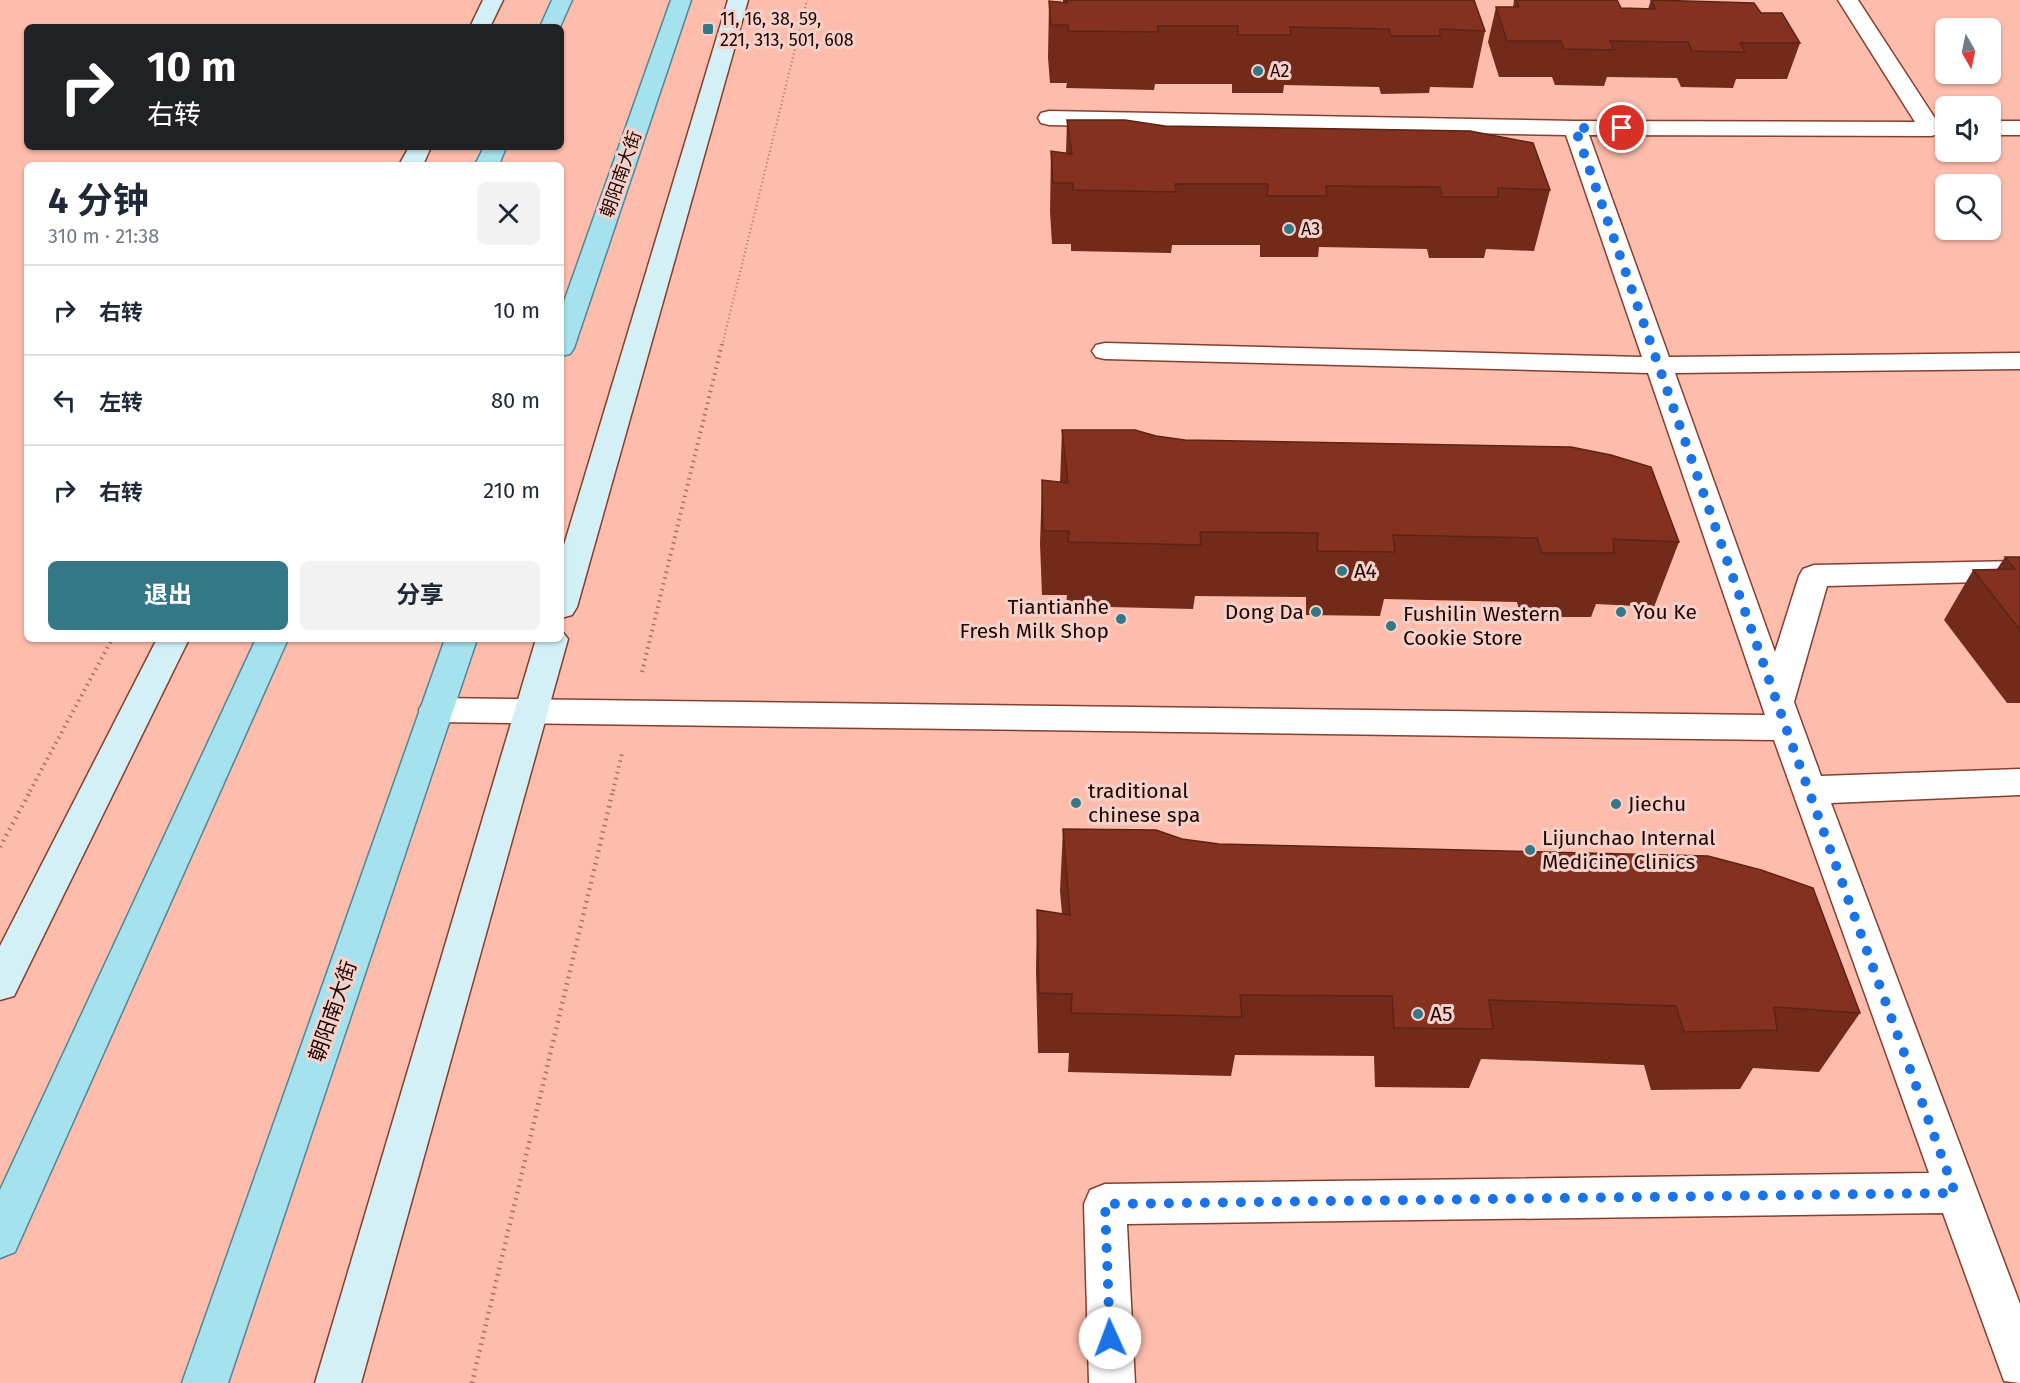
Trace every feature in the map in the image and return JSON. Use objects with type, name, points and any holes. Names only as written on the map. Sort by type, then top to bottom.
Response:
[{"type":"main road","points":[[551,24],[562,0]]},
{"type":"main road","name":"朝阳南大街","points":[[564,339],[681,0]]},
{"type":"main road","points":[[0,1237],[271,642]]},
{"type":"main road","name":"朝阳南大街","points":[[205,1383],[460,642]]},
{"type":"street","points":[[481,24],[493,0]]},
{"type":"street","points":[[564,597],[738,0]]},
{"type":"street","points":[[1848,0],[1935,125]]},
{"type":"street","points":[[1049,118],[1575,128],[1935,129]]},
{"type":"street","points":[[1575,128],[1782,715],[1955,1193],[2020,1365]]},
{"type":"street","points":[[2001,128],[2020,128]]},
{"type":"street","points":[[1105,351],[1658,365],[2020,361]]},
{"type":"street","points":[[1782,715],[1814,576],[2020,571]]},
{"type":"street","points":[[0,984],[171,642]]},
{"type":"street","points":[[338,1383],[551,642]]},
{"type":"street","points":[[436,710],[1782,715]]},
{"type":"street","points":[[1809,790],[2020,782]]},
{"type":"street","points":[[1112,1383],[1105,1204],[1955,1193]]},
{"type":"path","points":[[0,847],[110,642]]},
{"type":"building","points":[[1067,0],[1474,0],[1485,31],[1440,29],[1440,36],[1391,36],[1389,29],[1290,27],[1291,35],[1238,35],[1238,26],[1158,26],[1158,32],[1068,31],[1068,25],[1051,25],[1049,1],[1067,3]]},
{"type":"building","points":[[1516,0],[1617,0],[1621,8],[1655,9],[1651,0],[1754,3],[1761,13],[1782,13],[1800,43],[1740,43],[1745,52],[1692,51],[1688,42],[1610,41],[1614,50],[1564,49],[1561,41],[1507,41],[1496,7],[1519,7]]},
{"type":"building","points":[[1067,120],[1125,120],[1165,126],[1470,131],[1533,143],[1550,190],[1498,188],[1498,197],[1442,197],[1440,187],[1326,186],[1327,196],[1267,196],[1268,184],[1175,184],[1176,192],[1073,190],[1073,183],[1053,183],[1051,151],[1072,154]]},
{"type":"building","points":[[1062,430],[1135,430],[1185,440],[1571,447],[1611,455],[1651,467],[1679,542],[1613,539],[1614,553],[1542,553],[1537,538],[1393,535],[1395,552],[1317,551],[1318,533],[1200,532],[1201,545],[1068,542],[1069,531],[1043,531],[1042,480],[1068,483]]},
{"type":"building","points":[[2005,557],[2020,557],[2020,630],[1973,570],[2015,569]]},
{"type":"building","points":[[1063,829],[1156,830],[1182,839],[1219,844],[1708,856],[1761,870],[1813,888],[1860,1013],[1774,1007],[1777,1030],[1684,1032],[1676,1006],[1489,1000],[1493,1029],[1394,1028],[1392,996],[1240,995],[1242,1017],[1071,1013],[1072,994],[1039,993],[1037,910],[1070,915]]},
{"type":"place","name":"11, 16, 38, 59, 221, 313, 501, 608","points":[[708,29]]},
{"type":"place","name":"A2","points":[[1258,71]]},
{"type":"place","name":"A3","points":[[1289,229]]},
{"type":"place","name":"A4","points":[[1342,571]]},
{"type":"place","name":"Dong Da","points":[[1316,612]]},
{"type":"place","name":"You Ke","points":[[1621,612]]},
{"type":"place","name":"Tiantianhe Fresh Milk Shop","points":[[1121,619]]},
{"type":"place","name":"Fushilin Western Cookie Store","points":[[1391,626]]},
{"type":"place","name":"traditional chinese spa","points":[[1076,803]]},
{"type":"place","name":"Jiechu","points":[[1616,804]]},
{"type":"place","name":"Lijunchao Internal Medicine Clinics","points":[[1530,850]]},
{"type":"place","name":"A5","points":[[1418,1014]]},
{"type":"route","points":[[1110,1338],[1105,1204],[1955,1193],[1786,728],[1575,128],[1622,128]]}]
